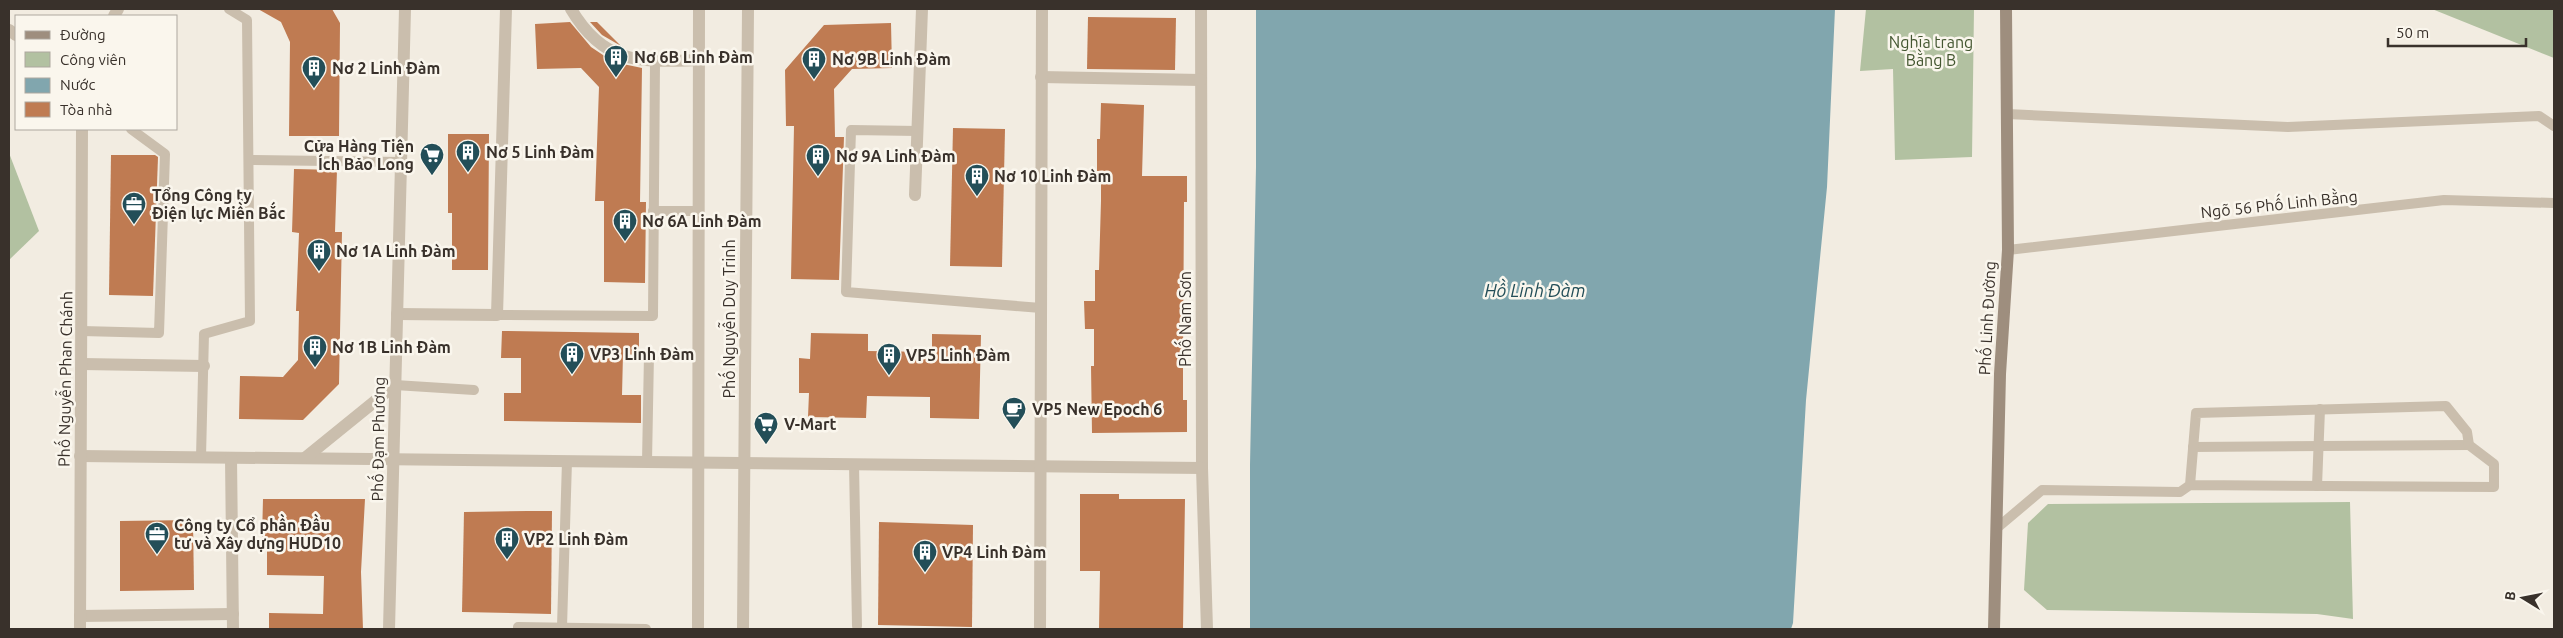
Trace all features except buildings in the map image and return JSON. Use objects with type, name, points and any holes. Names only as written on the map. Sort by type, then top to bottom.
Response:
[{"type":"street","name":"Phố Đạm Phương","points":[[389,629],[405,9]]},
{"type":"street","points":[[397,314],[497,315],[506,9]]},
{"type":"street","points":[[571,9],[581,26],[603,46],[634,61],[698,60]]},
{"type":"street","name":"Phố Nguyễn Duy Trinh","points":[[698,629],[699,9]]},
{"type":"street","name":"Phố Nguyễn Duy Trinh","points":[[743,629],[748,9]]},
{"type":"street","points":[[915,195],[922,9]]},
{"type":"street","points":[[1040,629],[1042,9]]},
{"type":"street","name":"Phố Nam Sơn","points":[[1200,9],[1202,468],[1207,629]]},
{"type":"street","name":"Phố Linh Đường","points":[[1994,629],[2000,374],[2008,250],[2006,9]]},
{"type":"street","points":[[1041,77],[1201,80]]},
{"type":"street","name":"Phố Nguyễn Phan Chánh","points":[[80,623],[82,130]]},
{"type":"street","points":[[82,364],[204,366]]},
{"type":"street","points":[[304,458],[395,385]]},
{"type":"street","points":[[80,456],[1202,468]]},
{"type":"street","points":[[231,458],[233,629]]},
{"type":"street","points":[[80,623],[233,614]]},
{"type":"lane","points":[[201,457],[204,334],[250,321],[247,20],[229,9]]},
{"type":"lane","points":[[497,315],[653,316],[655,62]]},
{"type":"lane","points":[[2007,114],[2288,127],[2539,116],[2554,126]]},
{"type":"lane","points":[[82,331],[159,333],[165,154],[131,130]]},
{"type":"lane","points":[[918,131],[851,130],[846,292],[1041,308]]},
{"type":"lane","points":[[249,160],[401,162]]},
{"type":"lane","name":"Ngõ 56 Phố Linh Bằng","points":[[2008,250],[2444,200],[2554,203]]},
{"type":"lane","points":[[653,211],[698,211]]},
{"type":"lane","points":[[646,462],[648,354]]},
{"type":"lane","points":[[395,385],[474,390]]},
{"type":"lane","points":[[1997,528],[2042,490],[2180,492],[2190,485],[2494,487],[2494,464],[2470,445],[2467,432],[2446,406],[2196,413],[2190,485]]},
{"type":"lane","points":[[2317,486],[2320,409]]},
{"type":"lane","points":[[2193,447],[2470,445]]},
{"type":"lane","points":[[562,627],[567,461]]},
{"type":"lane","points":[[854,464],[857,626]]},
{"type":"lane","points":[[518,629],[518,627],[646,629]]},
{"type":"green space","name":"Nghĩa trang Bằng B","points":[[1866,9],[1974,9],[1972,157],[1895,160],[1893,69],[1860,71]]},
{"type":"green space","points":[[2432,9],[2554,9],[2554,58]]},
{"type":"green space","points":[[9,153],[39,231],[9,260]]},
{"type":"green space","points":[[2350,502],[2353,619],[2317,614],[2047,610],[2024,590],[2028,523],[2048,504]]},
{"type":"water","name":"Hồ Linh Đàm","points":[[1256,9],[1835,9],[1827,187],[1806,400],[1793,623],[1791,629],[1250,629],[1250,465],[1256,167]]},
{"type":"place","name":"Nơ 6B Linh Đàm","points":[[616,78]]},
{"type":"place","name":"Nơ 9B Linh Đàm","points":[[814,80]]},
{"type":"place","name":"Nơ 2 Linh Đàm","points":[[314,89]]},
{"type":"place","name":"Nơ 5 Linh Đàm","points":[[468,173]]},
{"type":"place","name":"Cửa Hàng Tiện Ích Bảo Long","points":[[432,176]]},
{"type":"place","name":"Nơ 9A Linh Đàm","points":[[818,177]]},
{"type":"place","name":"Nơ 10 Linh Đàm","points":[[977,197]]},
{"type":"place","name":"Tổng Công ty Điện lực Miền Bắc","points":[[134,225]]},
{"type":"place","name":"Nơ 6A Linh Đàm","points":[[625,242]]},
{"type":"place","name":"Nơ 1A Linh Đàm","points":[[319,272]]},
{"type":"place","name":"Nơ 1B Linh Đàm","points":[[315,368]]},
{"type":"place","name":"VP3 Linh Đàm","points":[[572,375]]},
{"type":"place","name":"VP5 Linh Đàm","points":[[889,376]]},
{"type":"place","name":"VP5 New Epoch 6","points":[[1014,430]]},
{"type":"place","name":"V-Mart","points":[[766,445]]},
{"type":"place","name":"Công ty Cổ phần Đầu tư và Xây dựng HUD10","points":[[157,555]]},
{"type":"place","name":"VP2 Linh Đàm","points":[[507,560]]},
{"type":"place","name":"VP4 Linh Đàm","points":[[925,573]]}]
